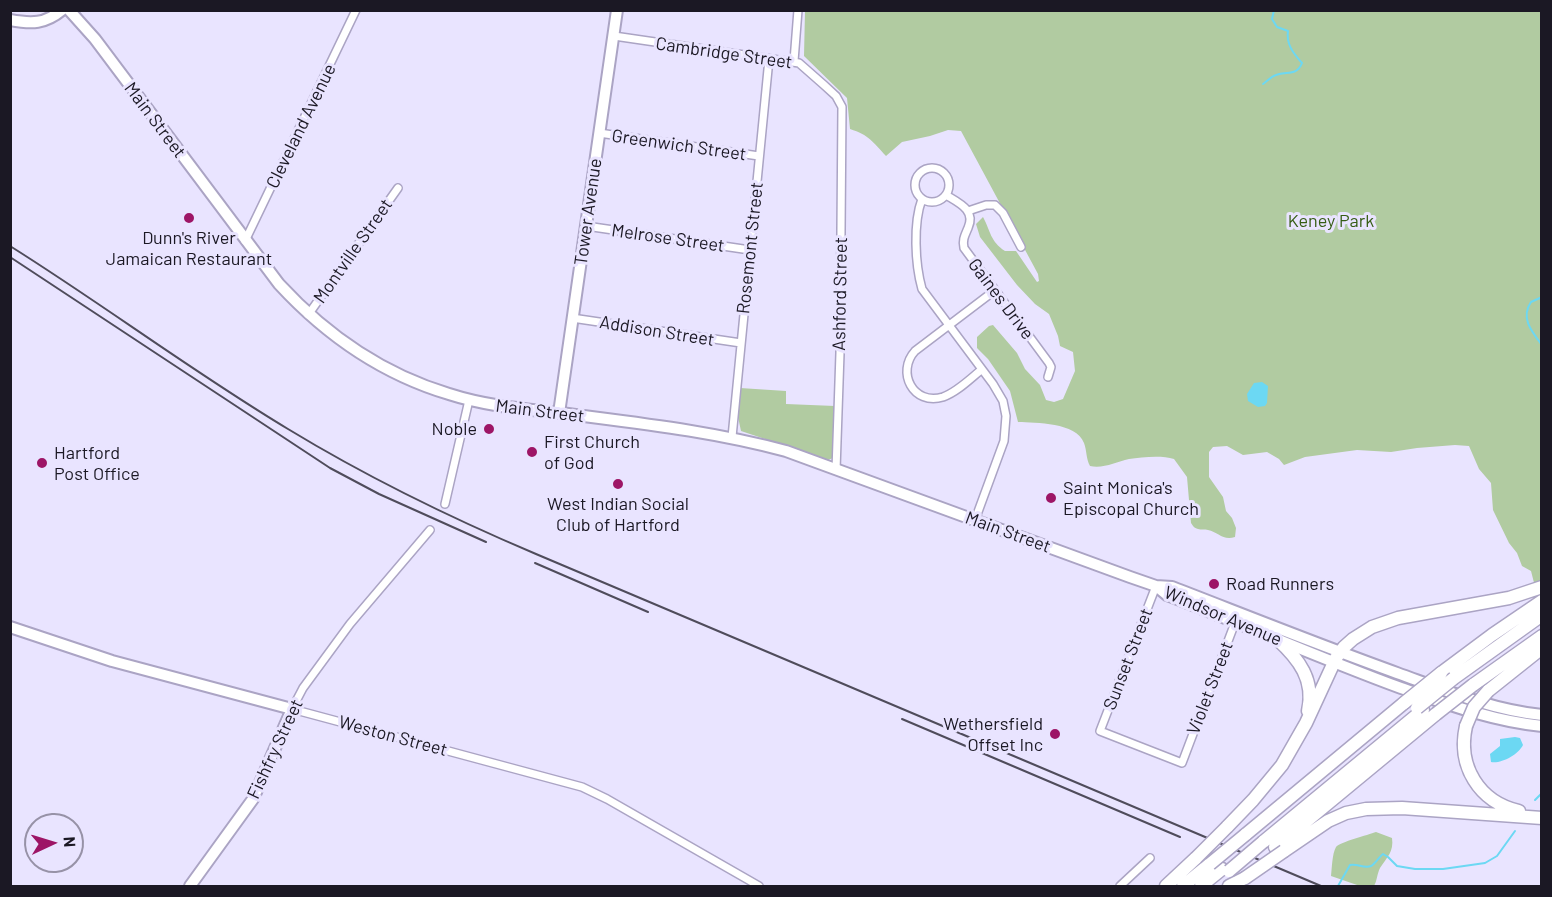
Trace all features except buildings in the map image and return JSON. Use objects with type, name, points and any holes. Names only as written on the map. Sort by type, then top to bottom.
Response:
[{"type":"highway","points":[[1166,886],[1227,827],[1276,774],[1301,733],[1337,658],[1348,643],[1360,634],[1383,623],[1431,611],[1509,598],[1542,588]]},
{"type":"highway","points":[[1420,709],[1441,673],[1542,601]]},
{"type":"highway","points":[[1210,886],[1265,843],[1420,709],[1542,615]]},
{"type":"highway","points":[[1457,679],[1542,622]]},
{"type":"highway","points":[[1279,634],[1299,663],[1308,682],[1310,703],[1301,733]]},
{"type":"highway","points":[[1201,886],[1229,872],[1265,843],[1420,709],[1473,685],[1542,636]]},
{"type":"highway","points":[[1542,648],[1488,691],[1476,704],[1466,726],[1463,742],[1465,761],[1471,777],[1480,790],[1507,808],[1542,813]]},
{"type":"highway","points":[[1265,843],[1366,808],[1402,808],[1542,818]]},
{"type":"highway","points":[[1183,886],[1229,872]]},
{"type":"highway","points":[[1229,872],[1229,886]]},
{"type":"main road","points":[[10,20],[41,22],[62,10]]},
{"type":"main road","name":"Main Street","points":[[69,10],[95,39],[279,284],[308,315],[339,339],[383,367],[434,389],[469,400],[509,408],[671,427],[732,437],[786,451],[1156,586]]},
{"type":"main road","name":"Tower Avenue","points":[[559,413],[618,10]]},
{"type":"main road","name":"Windsor Avenue","points":[[1156,586],[1172,587],[1218,610],[1462,710],[1497,719],[1542,726]]},
{"type":"main road","name":"Weston Street","points":[[10,627],[120,663],[292,709]]},
{"type":"main road","name":"Windsor Avenue","points":[[1337,658],[1486,704],[1542,715]]},
{"type":"main road","name":"Fishfry Street","points":[[190,886],[253,799],[292,709]]},
{"type":"street","name":"Cleveland Avenue","points":[[245,241],[356,10]]},
{"type":"street","points":[[794,62],[798,10]]},
{"type":"street","name":"Cambridge Street","points":[[614,36],[803,65],[836,96],[842,107],[843,117]]},
{"type":"street","name":"Rosemont Street","points":[[732,437],[769,58]]},
{"type":"street","name":"Ashford Street","points":[[836,470],[843,117]]},
{"type":"street","name":"Greenwich Street","points":[[599,133],[759,156]]},
{"type":"street","points":[[936,168],[946,175],[949,186],[946,195],[936,202],[922,199],[917,195],[914,184],[919,173],[936,168]]},
{"type":"street","name":"Montville Street","points":[[308,315],[398,188]]},
{"type":"street","points":[[946,195],[968,211],[986,205],[995,205],[1003,213],[1021,247]]},
{"type":"street","points":[[922,199],[916,213],[919,279],[928,299],[993,384],[1003,401],[1006,422],[1003,444],[975,520]]},
{"type":"street","name":"Gaines Drive","points":[[968,211],[970,222],[963,241],[964,248],[1049,363],[1051,367],[1048,377]]},
{"type":"street","name":"Melrose Street","points":[[586,226],[750,250]]},
{"type":"street","points":[[981,370],[943,397],[926,398],[914,391],[906,376],[908,360],[915,351],[994,291]]},
{"type":"street","name":"Addison Street","points":[[573,318],[741,343]]},
{"type":"street","points":[[445,504],[469,400]]},
{"type":"street","name":"Fishfry Street","points":[[292,709],[303,688],[350,624],[430,530]]},
{"type":"street","name":"Sunset Street","points":[[1156,586],[1100,731],[1182,763]]},
{"type":"street","name":"Violet Street","points":[[1182,763],[1237,617]]},
{"type":"street","name":"Weston Street","points":[[292,709],[582,787],[606,798],[759,886]]},
{"type":"street","points":[[1120,886],[1150,858]]},
{"type":"green space","name":"Keney Park","points":[[805,11],[1541,11],[1541,610],[1531,571],[1522,566],[1517,553],[1509,543],[1493,510],[1491,483],[1479,469],[1469,446],[1455,445],[1391,452],[1357,450],[1305,457],[1284,465],[1267,452],[1243,455],[1227,446],[1213,447],[1209,452],[1209,477],[1223,497],[1226,511],[1236,528],[1235,537],[1227,538],[1212,531],[1197,529],[1191,523],[1187,477],[1174,459],[1146,457],[1105,466],[1090,466],[1084,443],[1073,431],[1055,425],[1018,422],[1010,391],[988,359],[977,348],[977,337],[993,325],[1017,353],[1025,369],[1040,385],[1046,400],[1054,402],[1063,399],[1075,371],[1073,352],[1060,346],[1049,314],[1035,304],[1017,285],[980,237],[976,224],[983,217],[996,244],[1005,251],[1016,251],[1037,282],[1039,281],[1038,274],[961,131],[948,130],[902,142],[886,156],[866,136],[850,129],[847,98],[804,56]]},
{"type":"green space","points":[[740,388],[786,391],[786,404],[835,406],[833,458],[828,460],[741,431],[738,417]]},
{"type":"green space","points":[[1376,832],[1392,838],[1392,843],[1391,851],[1380,868],[1374,886],[1360,886],[1331,876],[1336,847]]},
{"type":"water","points":[[1262,382],[1268,386],[1267,403],[1265,406],[1258,407],[1248,401],[1247,394],[1254,383]]},
{"type":"water","points":[[1520,738],[1523,745],[1517,752],[1504,760],[1491,762],[1490,754],[1500,746],[1500,739]]},
{"type":"waterway","points":[[1263,84],[1274,76],[1297,70],[1302,63],[1291,48],[1288,31],[1277,27],[1272,19],[1274,10]]},
{"type":"waterway","points":[[1542,297],[1531,302],[1527,314],[1529,325],[1542,345]]},
{"type":"waterway","points":[[1535,800],[1542,793]]},
{"type":"waterway","points":[[1338,886],[1350,865],[1371,866],[1383,854],[1397,866],[1415,869],[1443,869],[1485,863],[1497,856],[1515,831]]},
{"type":"railway","points":[[10,246],[288,429],[348,464],[441,511],[536,554],[1321,886]]},
{"type":"railway","points":[[10,257],[330,468],[379,494],[486,542]]},
{"type":"railway","points":[[535,563],[648,612]]},
{"type":"railway","points":[[902,719],[1180,837]]},
{"type":"place","name":"Dunn's River Jamaican Restaurant","points":[[189,218]]},
{"type":"place","name":"Noble","points":[[489,429]]},
{"type":"place","name":"First Church of God","points":[[532,452]]},
{"type":"place","name":"Hartford Post Office","points":[[42,463]]},
{"type":"place","name":"West Indian Social Club of Hartford","points":[[618,484]]},
{"type":"place","name":"Saint Monica's Episcopal Church","points":[[1051,498]]},
{"type":"place","name":"Road Runners","points":[[1214,584]]},
{"type":"place","name":"Wethersfield Offset Inc","points":[[1055,734]]}]
